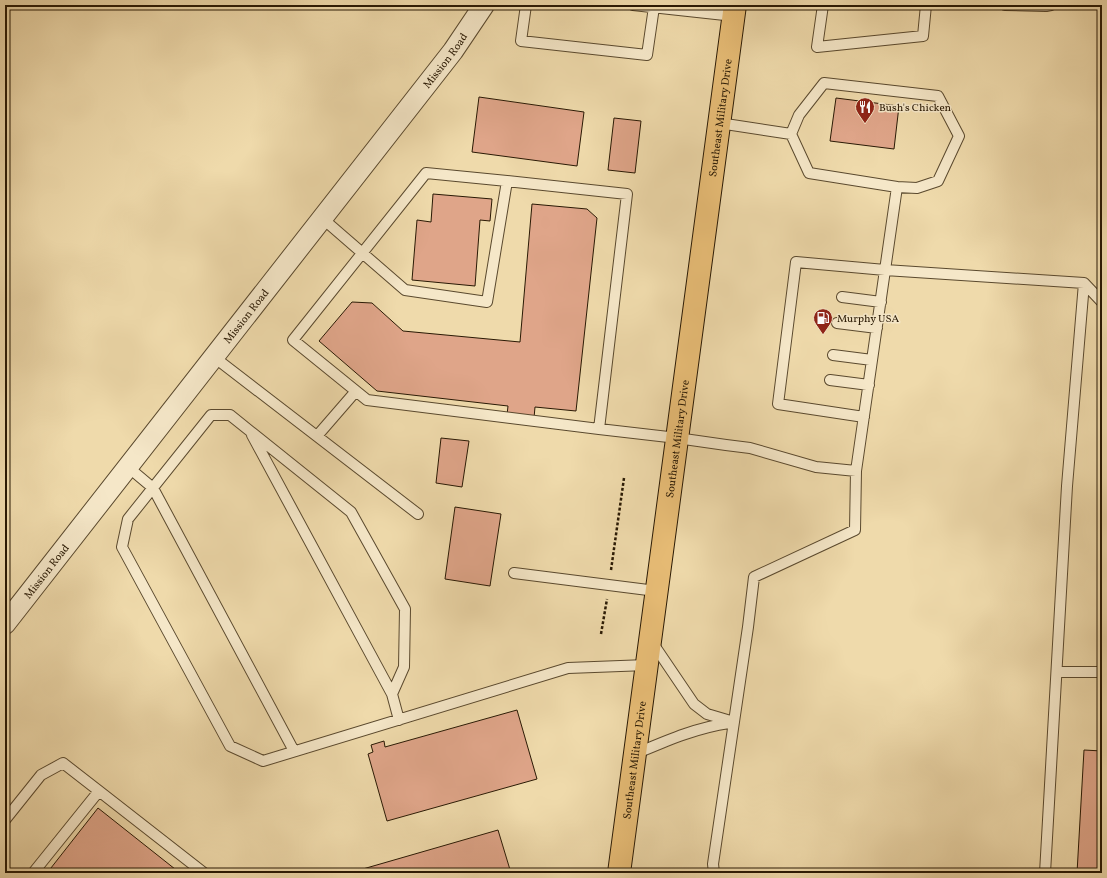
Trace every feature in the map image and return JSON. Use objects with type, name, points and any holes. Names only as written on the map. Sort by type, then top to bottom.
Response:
[{"type":"main road","name":"Southeast Military Drive","points":[[618,873],[734,10]]},
{"type":"street","name":"Mission Road","points":[[5,624],[453,51],[484,5]]},
{"type":"lane","points":[[526,5],[521,41],[647,55],[654,7]]},
{"type":"lane","points":[[633,5],[734,10]]},
{"type":"lane","points":[[824,5],[817,47],[923,36],[926,5]]},
{"type":"lane","points":[[1005,5],[1051,5]]},
{"type":"lane","points":[[824,83],[938,96],[959,136],[938,181],[917,188],[896,187],[809,174],[791,134],[799,115],[824,83]]},
{"type":"lane","points":[[719,123],[791,134]]},
{"type":"lane","points":[[599,429],[627,194],[426,173],[293,340],[367,400],[750,448],[816,467],[856,472]]},
{"type":"lane","points":[[322,218],[405,290],[487,302],[507,181]]},
{"type":"lane","points":[[714,873],[713,864],[754,577],[855,530],[856,472],[896,187]]},
{"type":"lane","points":[[864,417],[778,404],[786,374],[794,317],[797,292],[796,262],[885,270],[1084,283],[1102,302]]},
{"type":"lane","points":[[1045,873],[1067,486],[1084,283]]},
{"type":"lane","points":[[842,297],[880,302]]},
{"type":"lane","points":[[838,323],[877,328]]},
{"type":"lane","points":[[833,355],[872,360]]},
{"type":"lane","points":[[214,357],[418,514]]},
{"type":"lane","points":[[830,380],[869,385]]},
{"type":"lane","points":[[317,436],[356,391]]},
{"type":"lane","points":[[392,694],[404,667],[405,609],[351,512],[230,415],[211,416],[128,519],[122,547],[230,746],[263,761],[568,668],[646,664]]},
{"type":"lane","points":[[250,431],[392,694],[399,720]]},
{"type":"lane","points":[[128,467],[153,488],[294,751]]},
{"type":"lane","points":[[514,573],[656,592]]},
{"type":"lane","points":[[650,639],[694,704],[707,714],[734,722]]},
{"type":"lane","points":[[1057,672],[1102,672]]},
{"type":"lane","points":[[635,754],[689,732],[734,722]]},
{"type":"lane","points":[[5,820],[41,774],[64,763],[204,873]]},
{"type":"lane","points":[[33,873],[99,791]]},
{"type":"path","points":[[601,634],[624,478]]},
{"type":"building","points":[[479,97],[584,112],[577,166],[472,152]]},
{"type":"building","name":"Bush's Chicken","points":[[836,98],[899,106],[894,149],[830,141]]},
{"type":"building","points":[[614,118],[641,121],[635,173],[608,170]]},
{"type":"building","points":[[433,194],[492,199],[490,221],[480,220],[475,286],[412,280],[417,220],[431,222]]},
{"type":"building","points":[[532,204],[587,209],[597,218],[576,411],[535,407],[534,418],[507,415],[508,406],[377,391],[319,341],[352,302],[372,303],[403,331],[520,342]]},
{"type":"building","points":[[441,438],[469,441],[462,487],[436,483]]},
{"type":"building","points":[[455,507],[501,514],[490,586],[445,579]]},
{"type":"building","points":[[517,710],[537,779],[387,821],[368,754],[373,752],[371,745],[384,741],[385,747]]},
{"type":"building","points":[[1084,750],[1102,751],[1102,873],[1077,873]]},
{"type":"building","points":[[98,808],[180,873],[47,873]]},
{"type":"building","points":[[498,830],[511,873],[349,873]]},
{"type":"place","name":"Bush's Chicken","points":[[865,124]]},
{"type":"place","name":"Murphy USA","points":[[823,335]]}]
